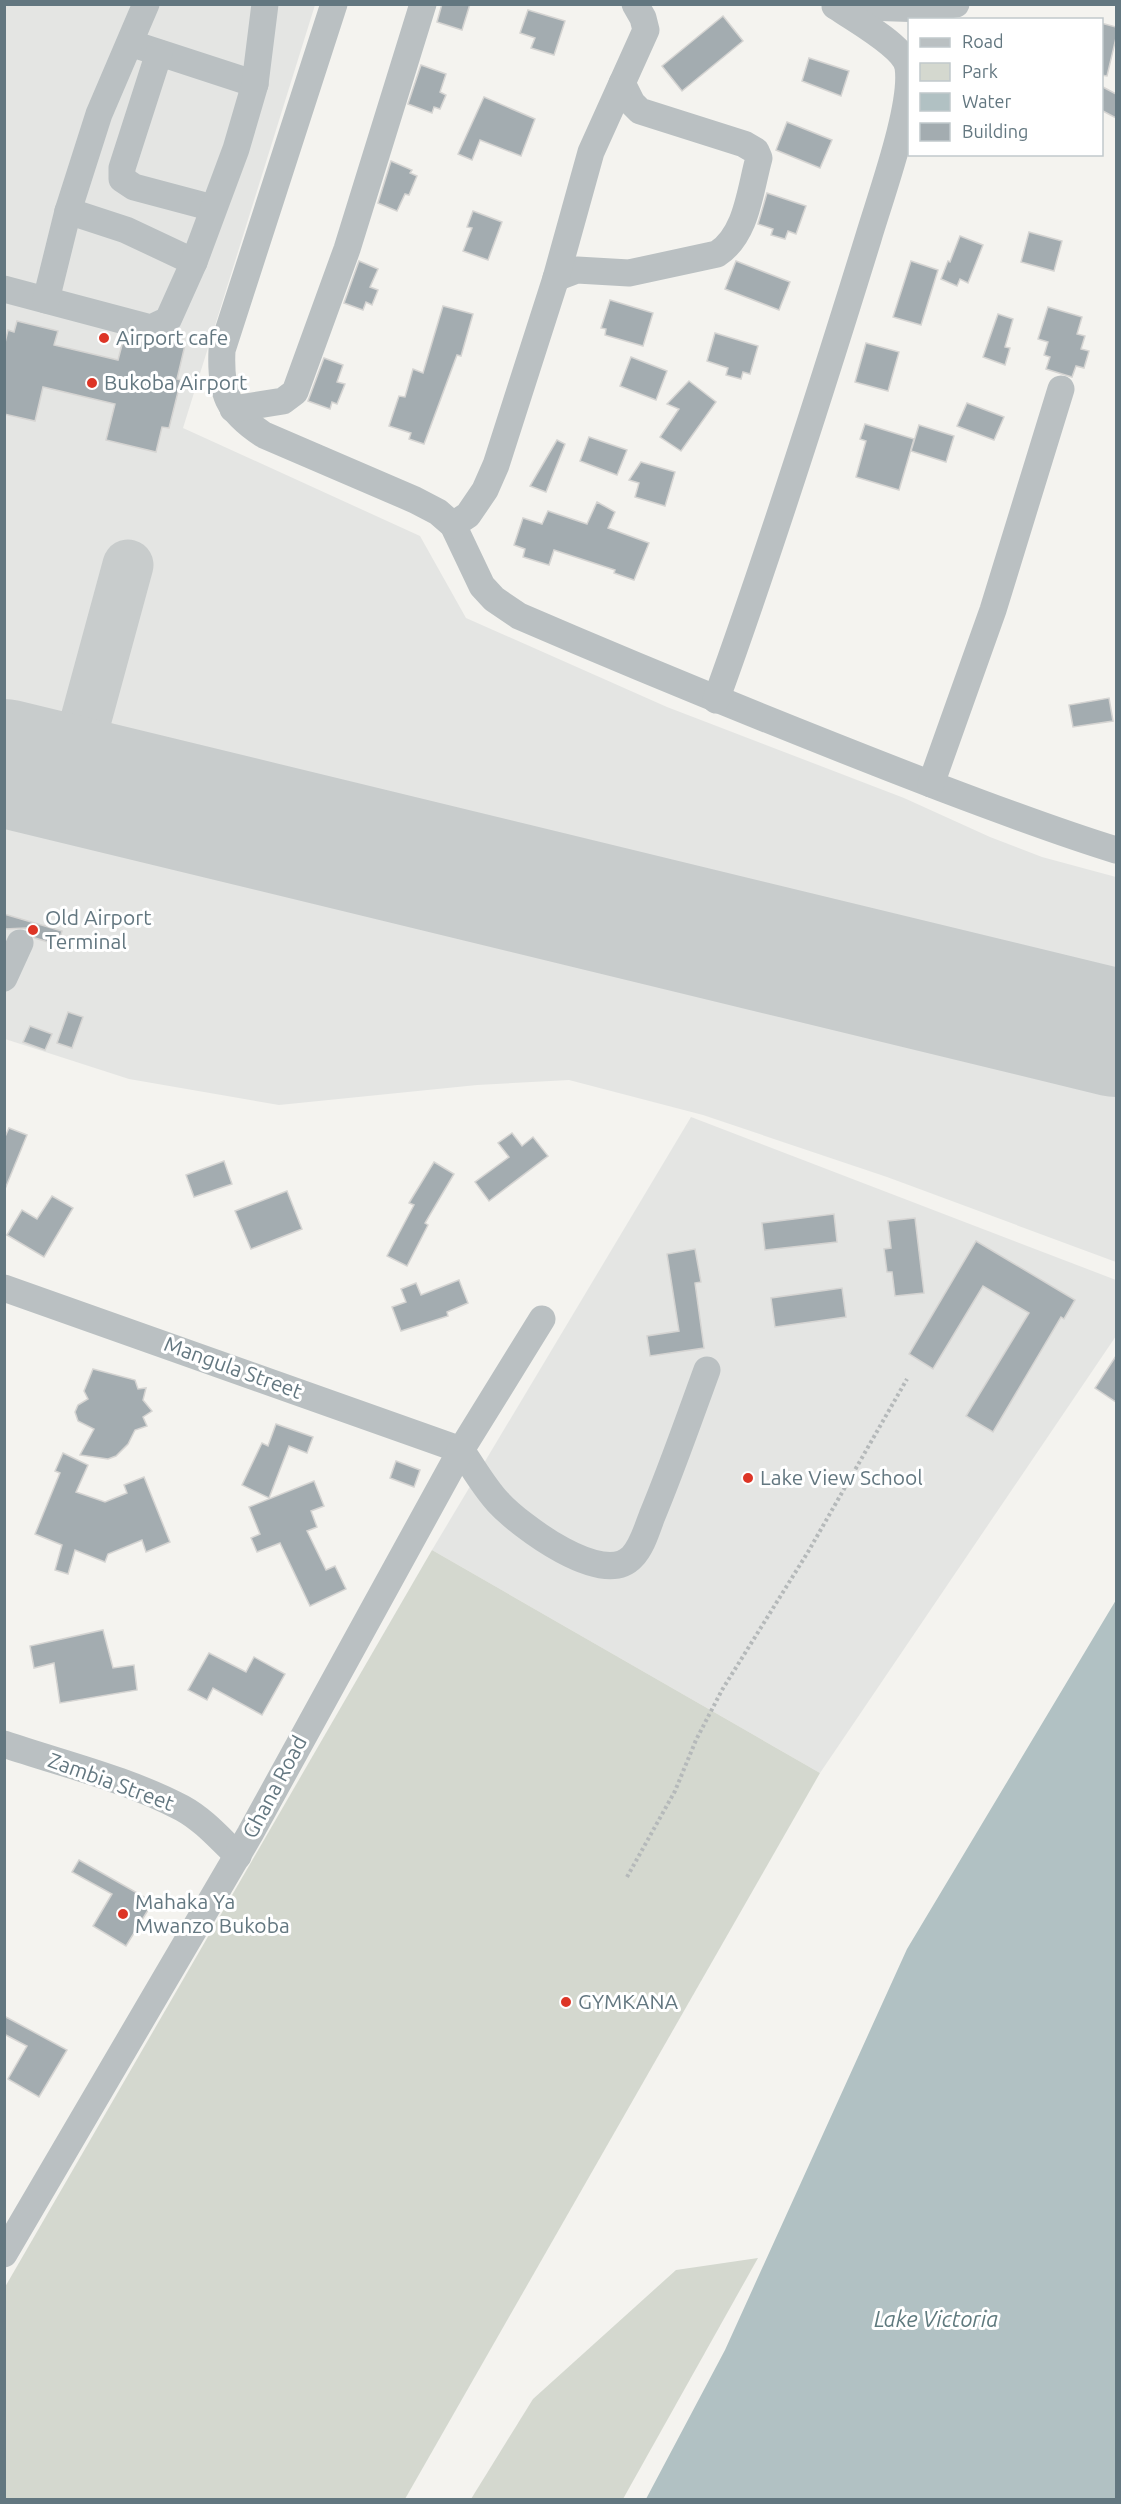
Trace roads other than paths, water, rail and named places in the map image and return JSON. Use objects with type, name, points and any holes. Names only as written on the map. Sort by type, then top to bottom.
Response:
[{"type":"street","points":[[46,300],[68,211],[99,114],[146,4]]},
{"type":"street","points":[[4,289],[151,328],[168,320],[194,262],[255,84],[265,4]]},
{"type":"street","points":[[334,4],[222,350],[220,378],[232,409],[247,424],[264,435],[438,512],[453,525],[482,586],[494,599],[519,616],[716,700],[1022,820],[1116,850]]},
{"type":"street","points":[[232,409],[283,401],[295,392],[347,249],[423,4]]},
{"type":"street","points":[[453,525],[468,515],[496,465],[556,278],[581,183],[646,30],[636,4]]},
{"type":"street","points":[[832,6],[925,9],[956,4]]},
{"type":"street","points":[[832,6],[900,51],[908,67]]},
{"type":"street","points":[[130,42],[255,84]]},
{"type":"street","points":[[159,53],[122,168],[122,179],[134,187],[213,208]]},
{"type":"street","points":[[556,278],[577,270],[629,273],[717,254],[728,247],[740,227],[759,158],[756,151],[744,144],[640,111],[632,103],[622,83]]},
{"type":"street","points":[[716,700],[803,449],[883,188],[908,97]]},
{"type":"street","points":[[68,211],[126,230],[194,262]]},
{"type":"street","points":[[931,784],[993,610],[1061,389]]},
{"type":"street","points":[[4,978],[20,943]]},
{"type":"street","name":"Mangula Street","points":[[4,1288],[461,1450]]},
{"type":"street","name":"Ghana Road","points":[[4,2253],[238,1856],[461,1450],[542,1319]]},
{"type":"street","points":[[461,1450],[499,1503],[541,1536],[588,1563],[606,1568],[620,1565],[632,1558],[640,1544],[669,1476],[707,1370]]},
{"type":"street","name":"Zambia Street","points":[[4,1744],[140,1789],[183,1809],[206,1824],[238,1856]]},
{"type":"water","name":"Lake Victoria","points":[[1116,1600],[1116,2499],[646,2499],[725,2350],[907,1949]]},
{"type":"place","name":"Airport cafe","points":[[104,338]]},
{"type":"place","name":"Bukoba Airport","points":[[92,383]]},
{"type":"place","name":"Old Airport Terminal","points":[[33,930]]},
{"type":"place","name":"Lake View School","points":[[748,1478]]},
{"type":"place","name":"Mahaka Ya Mwanzo Bukoba","points":[[123,1914]]},
{"type":"place","name":"GYMKANA","points":[[566,2002]]}]
